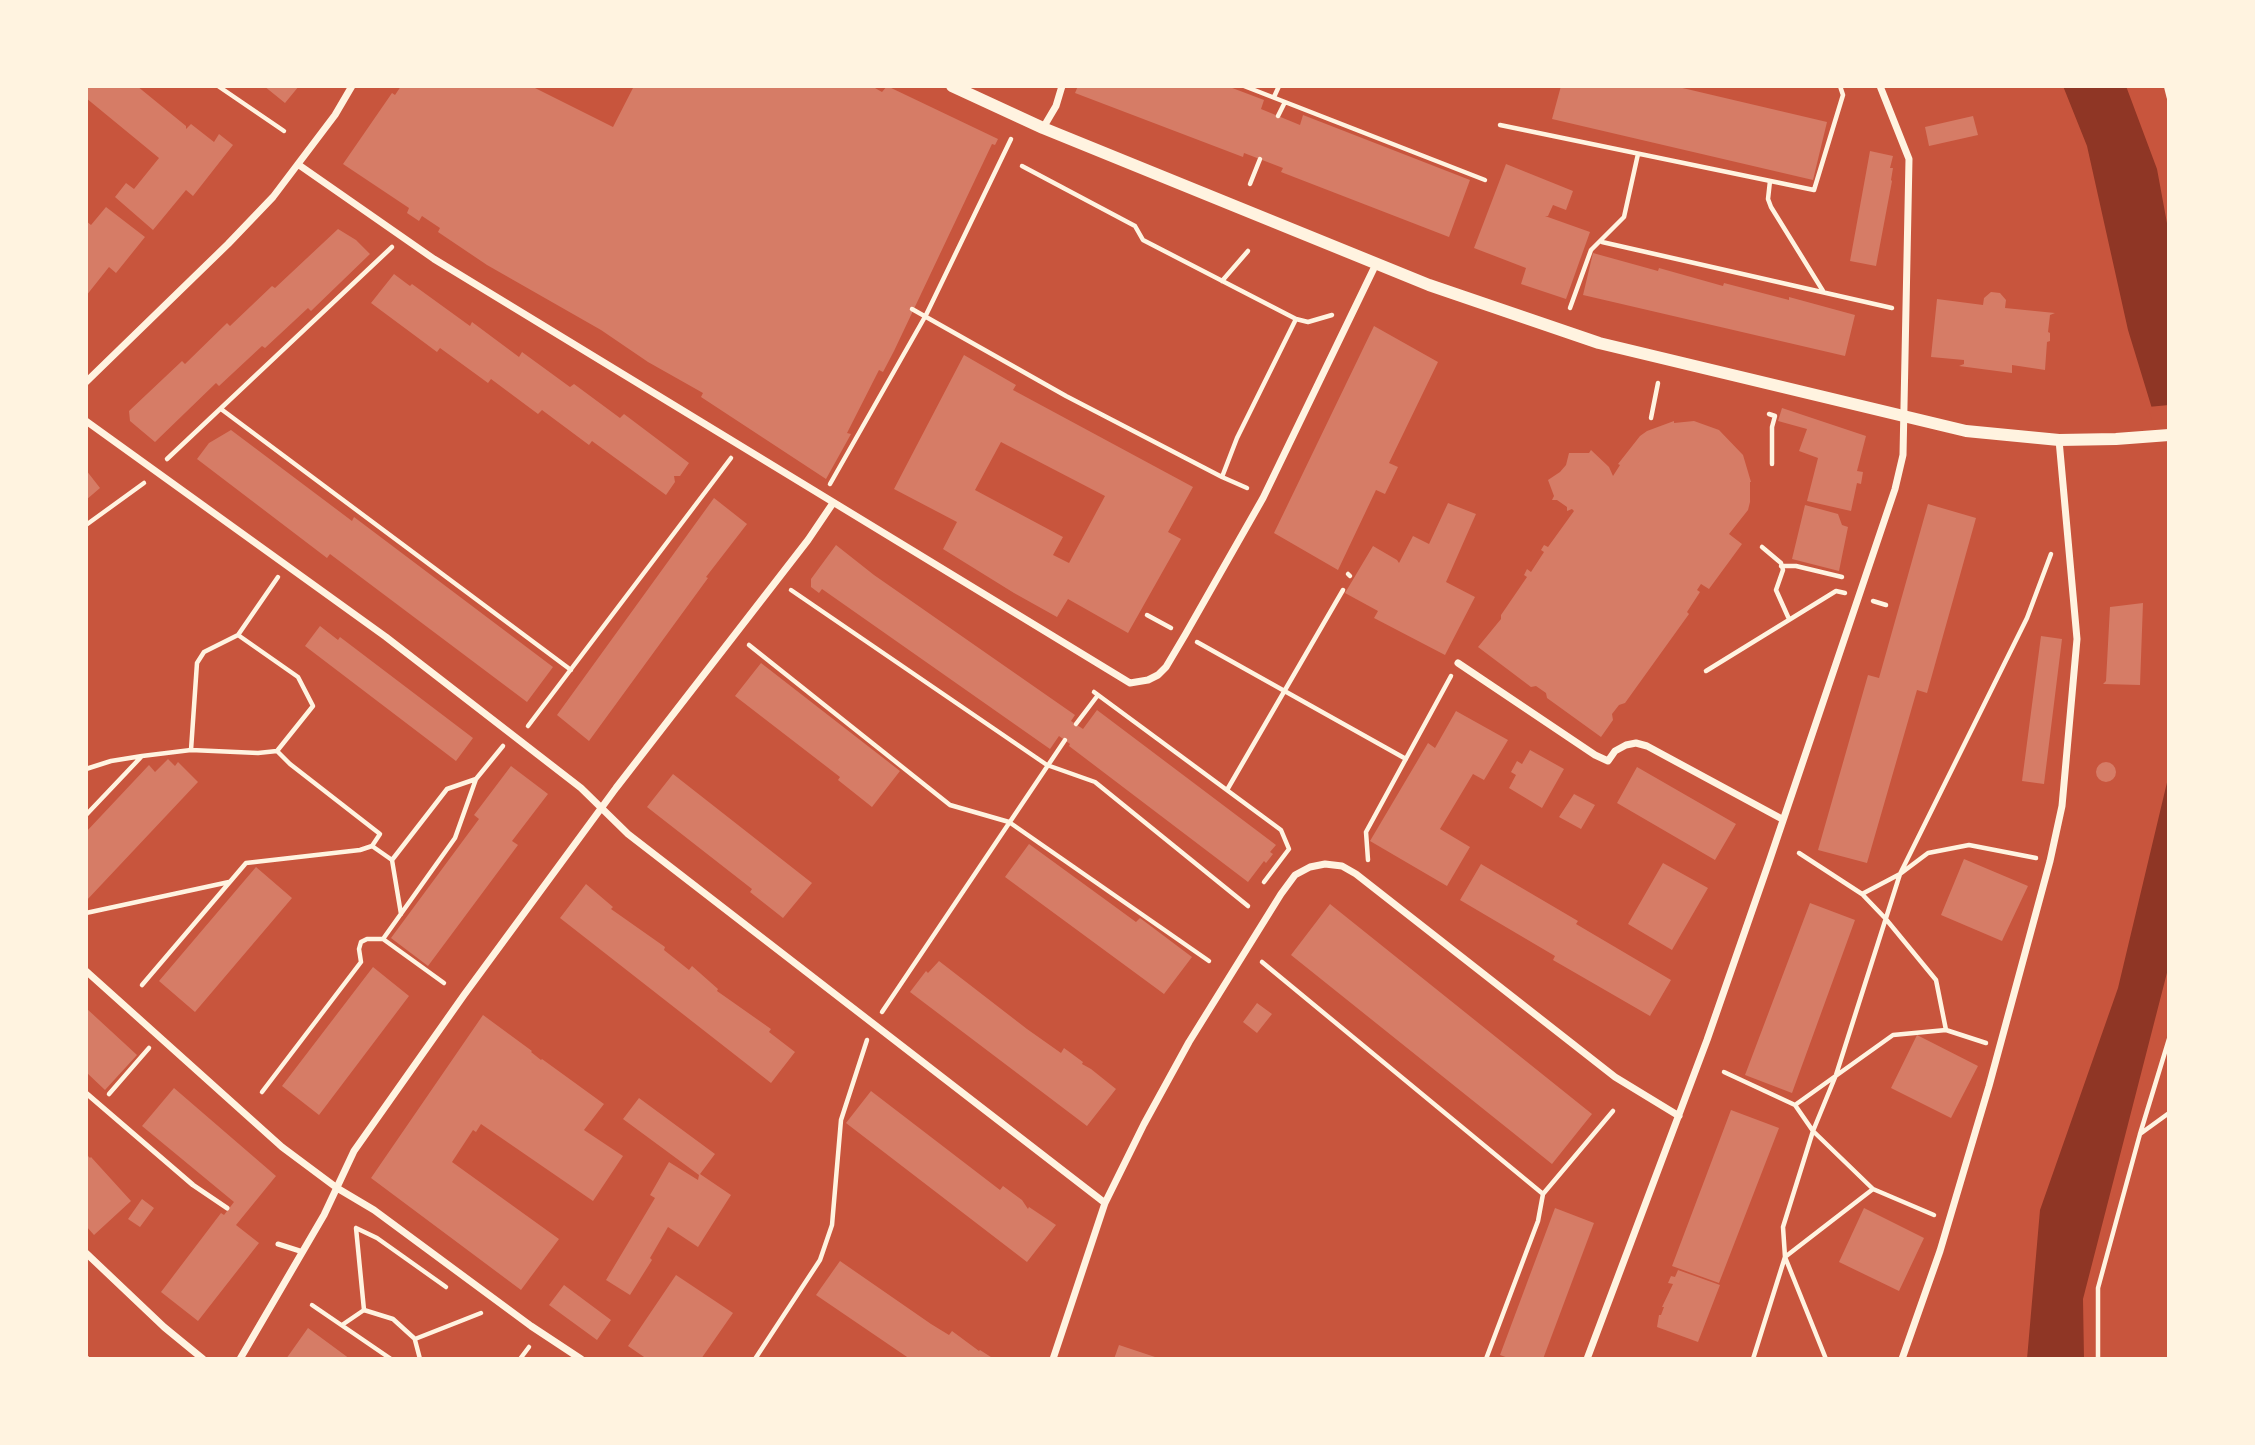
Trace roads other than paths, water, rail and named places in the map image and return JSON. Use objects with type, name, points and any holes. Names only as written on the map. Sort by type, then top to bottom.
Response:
[{"type":"street","points":[[86,382],[273,197],[335,115],[352,86]]},
{"type":"street","points":[[952,86],[1044,128],[1376,264],[1599,343],[1904,418],[1966,430],[2059,440],[2169,435]]},
{"type":"street","points":[[1044,128],[1056,106],[1062,86]]},
{"type":"street","points":[[1587,1359],[1679,1115],[1769,862],[1895,489],[1903,455],[1909,159],[1880,86]]},
{"type":"street","points":[[299,165],[434,259],[1130,683],[1158,675],[1166,667],[1185,635],[1263,498],[1376,264]]},
{"type":"street","points":[[86,421],[386,637],[581,788],[628,834],[1105,1203]]},
{"type":"street","points":[[1902,1359],[1940,1251],[1989,1086],[2050,861],[2062,806],[2077,639],[2059,440]]},
{"type":"street","points":[[240,1359],[303,1252],[354,1151],[464,995],[601,809],[808,540],[833,503]]},
{"type":"street","points":[[1458,663],[1595,755],[1608,761],[1615,751],[1626,745],[1636,743],[1647,746],[1782,819]]},
{"type":"street","points":[[1053,1359],[1105,1203],[1144,1124],[1189,1042],[1281,894],[1295,875],[1310,867],[1325,864],[1342,866],[1356,874],[1615,1077],[1679,1115]]},
{"type":"street","points":[[86,971],[282,1147],[581,1359]]},
{"type":"street","points":[[86,1253],[164,1327],[203,1359]]},
{"type":"lane","points":[[86,1093],[193,1185],[227,1208]]},
{"type":"lane","points":[[278,1244],[303,1252]]}]
